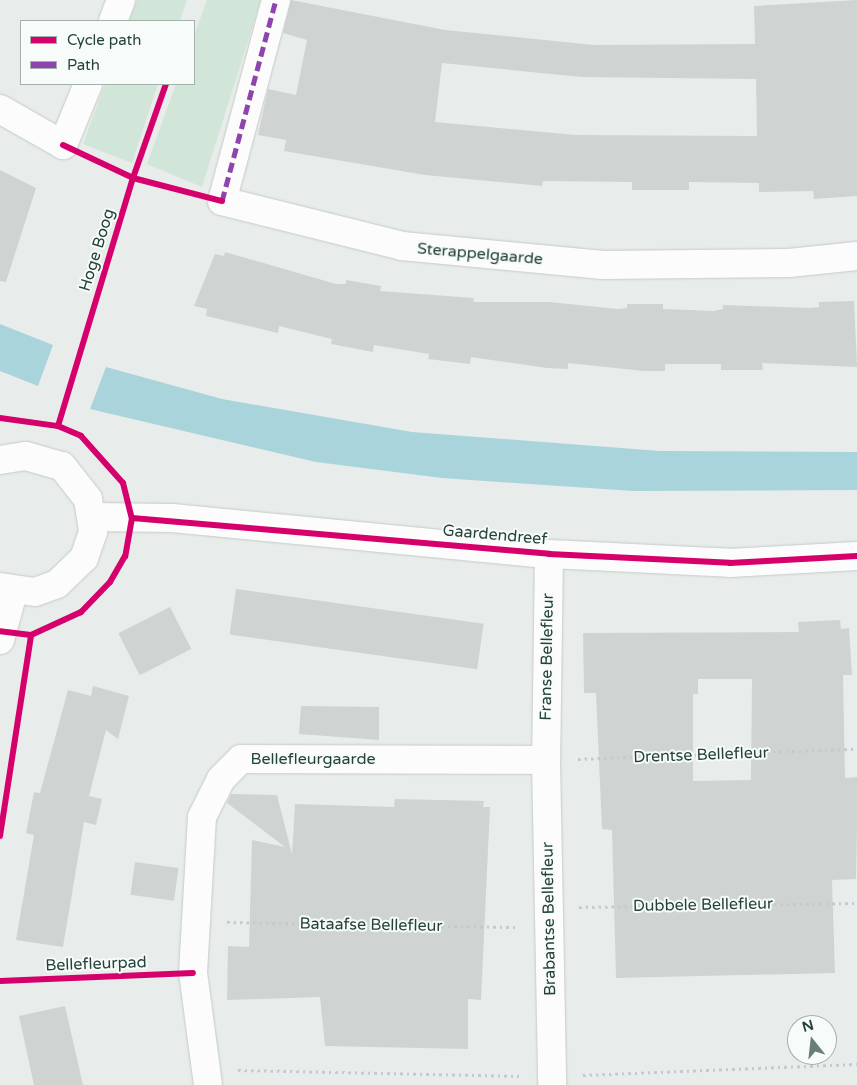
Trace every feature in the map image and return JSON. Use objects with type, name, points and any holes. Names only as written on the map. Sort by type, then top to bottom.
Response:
[{"type":"street","points":[[113,20],[121,0]]},
{"type":"street","name":"Sterappelgaarde","points":[[276,0],[222,202],[402,246],[603,265],[788,264],[857,256]]},
{"type":"street","points":[[0,109],[63,145],[88,85]]},
{"type":"street","points":[[0,460],[26,456],[62,466],[82,487],[92,517],[90,545],[67,578],[35,592],[7,590],[0,640]]},
{"type":"street","name":"Gaardendreef","points":[[92,517],[172,518],[549,554],[730,563],[857,556]]},
{"type":"street","name":"Franse Bellefleur","points":[[546,760],[549,554]]},
{"type":"street","name":"Bellefleurgaarde","points":[[206,1077],[193,973],[193,922],[202,817],[220,779],[241,759],[546,760]]},
{"type":"street","name":"Brabantse Bellefleur","points":[[546,760],[552,1081]]},
{"type":"path","points":[[206,1077],[552,1081],[857,1064]]},
{"type":"green space","points":[[137,0],[187,0],[180,20],[129,20]]},
{"type":"green space","points":[[207,0],[261,0],[202,187],[147,164],[176,85],[195,85],[195,32]]},
{"type":"green space","points":[[105,85],[158,85],[132,163],[83,144]]},
{"type":"water","points":[[0,324],[53,345],[38,386],[0,371]]},
{"type":"water","points":[[106,367],[222,399],[412,432],[660,451],[857,452],[857,490],[633,491],[442,478],[316,462],[90,409]]},
{"type":"building","points":[[291,0],[445,30],[594,45],[755,44],[754,6],[857,0],[857,196],[814,199],[813,191],[759,192],[759,183],[689,182],[689,190],[632,190],[632,182],[543,181],[542,186],[425,175],[284,151],[286,140],[258,135],[268,89],[296,95],[307,40],[283,33]],"holes":[[[442,63],[581,77],[756,79],[757,136],[576,135],[435,122]]]},
{"type":"building","points":[[0,170],[36,188],[6,282],[0,281]]},
{"type":"building","points":[[225,252],[336,284],[346,284],[346,280],[381,286],[380,291],[474,298],[473,302],[549,302],[618,309],[627,308],[627,304],[663,304],[663,309],[714,311],[723,309],[723,305],[810,308],[819,307],[819,302],[854,301],[857,367],[762,363],[763,370],[721,370],[721,364],[665,364],[665,371],[644,371],[568,363],[568,369],[547,368],[471,357],[470,364],[428,359],[429,354],[374,345],[373,352],[331,344],[332,339],[279,326],[278,333],[206,316],[207,309],[194,306],[215,254],[224,256]]},
{"type":"building","points":[[236,589],[484,624],[477,669],[230,635]]},
{"type":"building","points":[[170,607],[191,649],[140,675],[118,633]]},
{"type":"building","points":[[840,620],[841,629],[849,628],[852,675],[843,675],[845,778],[857,777],[856,879],[832,880],[835,973],[616,978],[612,830],[602,829],[596,693],[584,693],[583,633],[799,632],[798,622]],"holes":[[[698,679],[752,679],[751,780],[693,781],[693,694],[698,694]]]},
{"type":"building","points":[[93,686],[129,696],[118,739],[106,730],[89,796],[102,799],[96,825],[84,822],[63,947],[16,940],[34,835],[26,833],[34,792],[40,793],[68,690],[91,696]]},
{"type":"building","points":[[301,706],[379,707],[379,740],[299,734]]},
{"type":"building","points":[[231,794],[277,795],[292,854],[295,804],[394,807],[395,799],[484,801],[483,807],[490,807],[481,1000],[468,999],[468,1049],[325,1046],[320,997],[227,1000],[228,946],[249,947],[252,840],[285,847],[227,803]]},
{"type":"building","points":[[135,862],[179,868],[174,901],[130,895]]},
{"type":"building","points":[[65,1006],[83,1085],[34,1085],[19,1016]]},
{"type":"marked path","points":[[222,201],[276,0]]},
{"type":"cycle path","name":"Hoge Boog","points":[[58,426],[133,178],[166,85]]},
{"type":"cycle path","points":[[63,145],[133,178],[222,201]]},
{"type":"cycle path","points":[[0,418],[58,426],[81,436],[123,483],[132,518],[125,556],[110,582],[81,612],[31,635],[0,631]]},
{"type":"cycle path","points":[[132,518],[549,554],[730,563],[857,556]]},
{"type":"cycle path","points":[[0,836],[31,635]]},
{"type":"cycle path","name":"Bellefleurpad","points":[[0,981],[193,973]]}]
